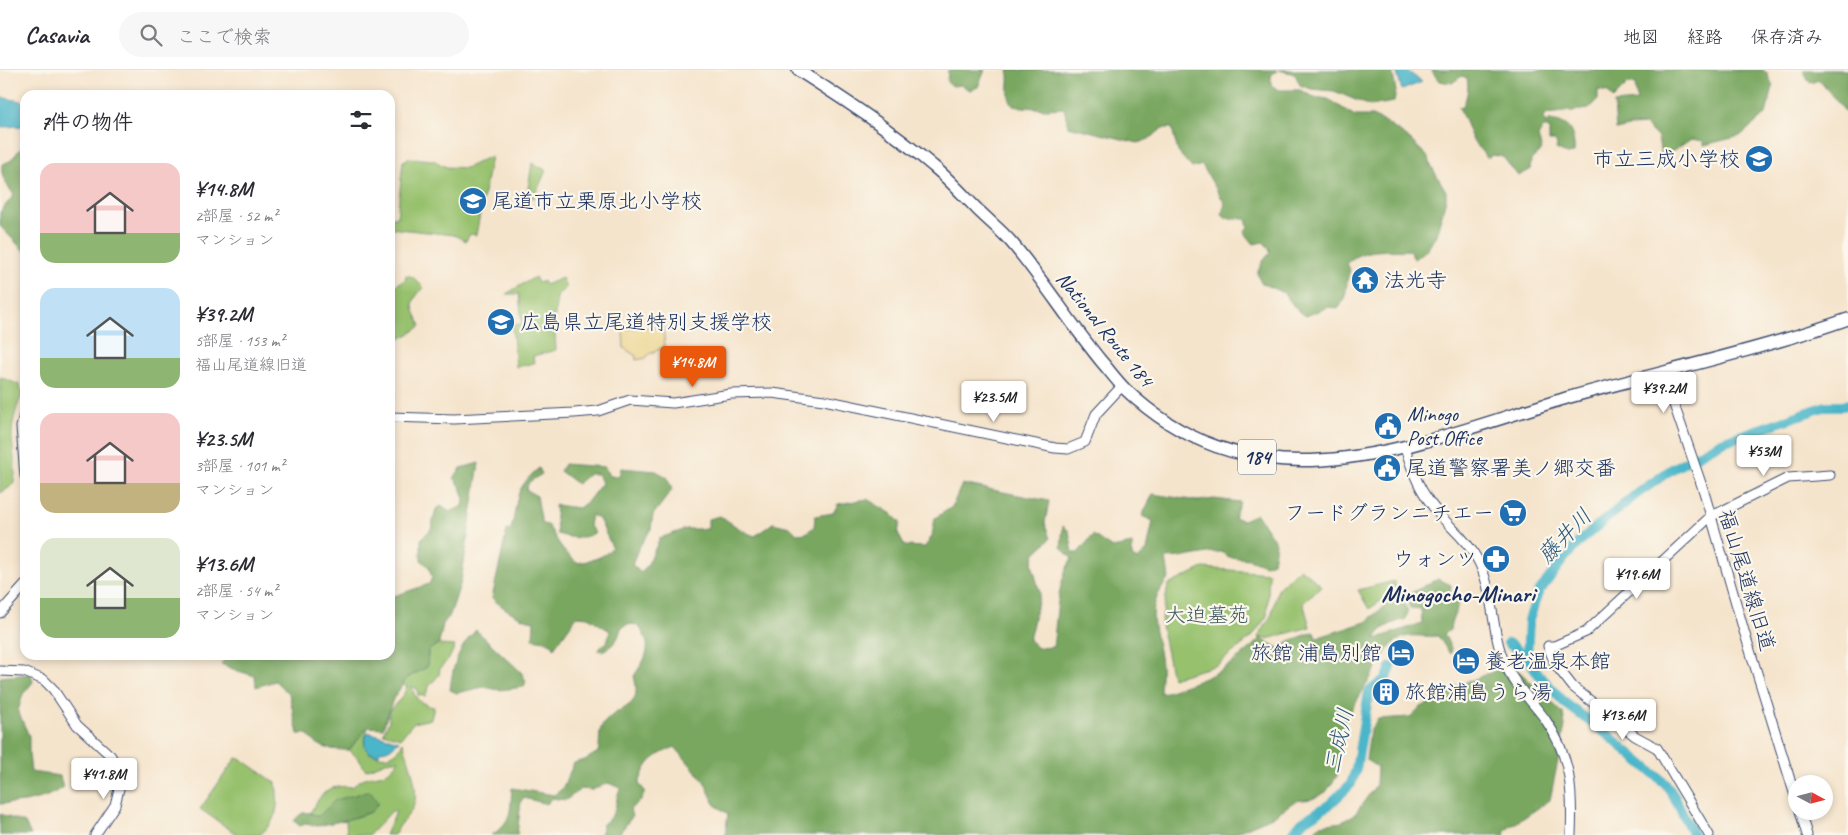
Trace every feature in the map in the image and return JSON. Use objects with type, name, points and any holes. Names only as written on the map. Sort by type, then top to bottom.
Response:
[{"type":"highway","name":"National Route 184","points":[[798,70],[862,110],[935,168],[1010,241],[1052,295],[1079,334],[1122,386],[1139,402],[1165,421],[1192,437],[1218,447],[1254,456],[1274,460],[1305,462],[1337,460],[1405,447],[1571,397],[1754,348],[1848,319]]},
{"type":"street","name":"福山尾道線旧道","points":[[1666,372],[1669,390],[1695,471],[1704,492],[1789,775]]},
{"type":"street","points":[[395,417],[460,419],[574,413],[598,411],[630,400],[673,403],[731,394],[772,393],[824,400],[1045,446],[1068,449],[1085,442],[1098,411],[1122,386]]},
{"type":"street","points":[[1405,447],[1419,488],[1477,558],[1488,588],[1504,662],[1520,689],[1544,718],[1563,752],[1571,786],[1571,835]]},
{"type":"street","points":[[1709,835],[1657,748],[1635,736],[1573,687],[1555,664],[1548,646],[1554,646],[1586,632],[1710,517],[1788,478],[1830,475]]},
{"type":"street","points":[[0,613],[20,590]]},
{"type":"street","points":[[0,671],[24,672],[44,680],[53,689],[77,725],[111,756],[119,775],[119,789],[115,805],[95,835]]},
{"type":"street","points":[[1803,820],[1807,835]]},
{"type":"green space","points":[[948,70],[985,70],[978,87],[970,90],[961,85],[953,86],[947,82]]},
{"type":"green space","points":[[1008,70],[1278,70],[1271,75],[1271,85],[1279,90],[1300,90],[1314,97],[1328,99],[1355,116],[1372,116],[1385,122],[1407,137],[1429,158],[1431,166],[1446,191],[1446,199],[1436,235],[1428,249],[1414,259],[1409,250],[1369,252],[1354,258],[1347,263],[1350,270],[1346,293],[1339,308],[1328,307],[1306,316],[1296,309],[1284,293],[1261,283],[1257,273],[1263,261],[1270,253],[1269,248],[1263,242],[1254,244],[1244,232],[1248,227],[1246,219],[1225,218],[1222,213],[1225,204],[1202,165],[1192,168],[1178,152],[1172,128],[1163,128],[1149,139],[1138,143],[1068,126],[1064,108],[1046,109],[1013,106],[1009,97]]},
{"type":"green space","points":[[1279,70],[1392,70],[1396,91],[1394,102],[1370,106],[1334,91],[1311,89],[1300,85],[1295,74]]},
{"type":"green space","points":[[1431,70],[1763,70],[1767,73],[1773,87],[1766,114],[1740,136],[1704,145],[1704,141],[1691,139],[1675,150],[1661,155],[1658,138],[1645,125],[1616,130],[1614,103],[1637,101],[1635,84],[1628,84],[1613,99],[1608,92],[1598,90],[1598,100],[1589,109],[1547,114],[1543,119],[1546,123],[1551,120],[1563,124],[1569,129],[1574,141],[1574,153],[1566,154],[1556,149],[1555,141],[1549,141],[1549,128],[1543,128],[1538,137],[1542,150],[1531,160],[1530,170],[1518,176],[1503,157],[1491,155],[1486,157],[1472,139],[1459,107],[1463,106],[1467,96],[1467,78],[1462,76],[1452,83],[1439,81]]},
{"type":"green space","points":[[1803,70],[1848,70],[1848,115],[1819,80],[1810,83]]},
{"type":"green space","points":[[20,149],[20,247],[0,226],[0,212],[14,195],[3,177],[2,169],[2,164],[10,161]]},
{"type":"green space","points":[[491,156],[476,235],[470,234],[466,241],[454,235],[395,229],[403,161],[410,158],[433,160],[446,167],[466,168]]},
{"type":"green space","points":[[532,163],[546,170],[534,198],[527,195]]},
{"type":"green space","points":[[406,275],[413,277],[424,288],[413,302],[414,310],[421,326],[406,336],[395,340],[395,285],[405,280]]},
{"type":"green space","points":[[535,277],[538,283],[543,281],[545,285],[562,278],[566,288],[558,294],[556,301],[556,350],[533,356],[534,363],[516,367],[512,325],[522,324],[519,294],[506,294]]},
{"type":"green space","points":[[0,377],[20,385],[20,400],[12,430],[14,480],[10,487],[0,493]]},
{"type":"green space","points":[[479,463],[461,582],[450,615],[443,624],[439,643],[428,651],[427,667],[407,678],[393,699],[383,728],[368,727],[349,750],[326,748],[316,743],[307,734],[298,734],[289,694],[275,681],[256,687],[255,676],[221,664],[224,660],[395,660],[395,596],[429,584],[432,578],[429,567],[421,560],[421,539],[431,529],[436,509],[441,506],[450,512],[463,506],[464,498],[462,491],[454,478],[461,468]]},
{"type":"green space","points":[[564,464],[605,467],[609,476],[619,476],[621,468],[656,471],[667,477],[672,490],[653,515],[651,529],[638,549],[632,564],[641,573],[648,564],[660,538],[686,529],[708,529],[708,519],[720,516],[741,530],[755,536],[773,523],[790,527],[797,534],[806,533],[814,527],[815,516],[833,513],[838,504],[867,499],[892,514],[900,522],[898,534],[905,546],[925,547],[932,536],[935,518],[952,507],[962,484],[1049,501],[1045,523],[1050,539],[1035,553],[1032,564],[1040,593],[1029,640],[1038,648],[1053,647],[1060,590],[1072,559],[1061,547],[1063,526],[1069,531],[1073,553],[1078,553],[1093,535],[1112,548],[1132,544],[1132,557],[1138,560],[1147,550],[1153,521],[1142,516],[1153,494],[1198,501],[1214,499],[1240,502],[1234,518],[1243,520],[1257,514],[1276,543],[1273,562],[1265,565],[1249,559],[1229,557],[1222,552],[1166,558],[1169,578],[1160,590],[1153,611],[1161,666],[1160,693],[1170,691],[1217,672],[1244,654],[1260,638],[1278,648],[1289,641],[1314,632],[1316,638],[1366,622],[1396,596],[1402,599],[1408,611],[1406,619],[1384,628],[1375,639],[1422,623],[1421,609],[1410,608],[1405,596],[1438,579],[1451,585],[1450,599],[1460,600],[1450,630],[1444,634],[1452,650],[1450,654],[1438,636],[1410,636],[1399,639],[1394,643],[1387,650],[1343,724],[1337,776],[1326,792],[1312,799],[1295,801],[1272,817],[1230,835],[725,835],[728,814],[715,805],[704,781],[675,747],[661,753],[644,770],[639,784],[645,791],[642,799],[630,809],[632,817],[618,835],[601,835],[602,825],[614,812],[620,788],[608,783],[592,790],[581,789],[566,800],[551,798],[547,804],[524,798],[521,801],[517,835],[492,835],[507,820],[512,788],[554,795],[562,789],[574,763],[585,760],[598,752],[600,733],[604,723],[629,705],[636,695],[634,676],[647,651],[646,639],[638,625],[628,624],[621,628],[617,639],[612,645],[602,651],[598,650],[607,642],[610,631],[588,617],[577,616],[554,648],[553,645],[545,641],[533,639],[534,621],[512,613],[492,598],[507,530],[511,529],[520,490],[530,476],[539,468],[542,474],[529,482],[526,490],[537,496],[542,524],[548,525],[563,550],[577,563],[606,554],[612,547],[599,519],[591,515],[589,525],[595,533],[576,538],[557,534],[555,505],[579,508],[588,501],[602,483],[598,474],[589,474],[577,484],[560,471]]},
{"type":"green space","name":"大迫墓苑","points":[[1203,568],[1269,573],[1267,616],[1252,637],[1217,665],[1172,678],[1161,625],[1168,585]]},
{"type":"green space","points":[[1300,568],[1322,586],[1303,602],[1310,627],[1267,639],[1258,637],[1271,616],[1278,588]]},
{"type":"green space","points":[[1394,581],[1397,590],[1369,609],[1358,590]]},
{"type":"green space","points":[[476,630],[521,672],[526,681],[524,687],[499,690],[483,687],[457,693],[450,690],[457,657]]},
{"type":"green space","points":[[439,643],[440,645],[455,646],[449,659],[440,668],[439,675],[430,685],[425,696],[418,695],[417,688],[410,687],[419,701],[434,707],[431,719],[413,723],[401,738],[383,733],[389,721],[389,711],[403,696],[407,686],[402,685],[407,678],[427,667],[428,651]]},
{"type":"green space","points":[[1510,665],[1563,713],[1565,726],[1550,800],[1504,831],[1505,835],[1310,835],[1320,825],[1342,822],[1355,814],[1376,785],[1377,767],[1366,760],[1370,730],[1378,719],[1410,717],[1421,707],[1449,694],[1452,688]]},
{"type":"green space","points":[[31,674],[33,682],[23,694],[18,711],[29,736],[31,772],[60,776],[63,788],[45,797],[25,802],[0,804],[0,677]]},
{"type":"green space","points":[[368,727],[364,742],[369,753],[389,756],[397,751],[403,742],[413,776],[416,794],[415,802],[394,835],[385,835],[396,811],[392,811],[369,835],[347,835],[346,820],[371,812],[324,811],[319,816],[310,813],[326,791],[337,787],[352,787],[360,780],[384,774],[399,760],[391,760],[366,770],[358,758],[349,750]]},
{"type":"green space","points":[[236,758],[243,760],[276,783],[276,812],[271,824],[260,835],[238,835],[200,809]]},
{"type":"green space","points":[[370,791],[378,803],[371,812],[317,826],[305,824],[300,826],[294,821],[303,813],[319,816],[335,800]]},
{"type":"green space","points":[[0,814],[25,823],[31,835],[0,835]]},
{"type":"sand","points":[[663,327],[665,347],[650,353],[646,358],[636,360],[636,356],[624,348],[623,329]]},
{"type":"water","points":[[1396,70],[1406,70],[1422,82],[1402,90]]},
{"type":"water","points":[[0,97],[20,101],[20,126],[0,127]]},
{"type":"water","points":[[367,732],[399,741],[388,749],[379,751],[379,755],[370,753],[365,745]]},
{"type":"waterway","name":"藤井川","points":[[1693,835],[1674,796],[1665,783],[1608,735],[1565,703],[1539,675],[1527,657],[1529,620],[1538,593],[1565,557],[1583,538],[1634,496],[1672,469],[1722,442],[1826,406],[1843,406],[1848,404]]},
{"type":"waterway","name":"三成川","points":[[1508,643],[1527,657]]},
{"type":"waterway","name":"三成川","points":[[1291,835],[1302,822],[1329,805],[1351,784],[1356,769],[1369,692],[1385,679],[1391,667]]},
{"type":"place","name":"市立三成小学校","points":[[1759,159]]},
{"type":"place","name":"尾道市立栗原北小学校","points":[[473,201]]},
{"type":"place","name":"法光寺","points":[[1365,280]]},
{"type":"place","name":"広島県立尾道特別支援学校","points":[[501,322]]},
{"type":"place","name":"Minogo Post Office","points":[[1388,426]]},
{"type":"place","name":"尾道警察署美ノ郷交番","points":[[1387,468]]},
{"type":"place","name":"フードグランニチエー","points":[[1513,513]]},
{"type":"place","name":"ウォンツ","points":[[1496,559]]},
{"type":"place","name":"旅館 浦島別館","points":[[1401,653]]},
{"type":"place","name":"養老温泉本館","points":[[1466,661]]},
{"type":"place","name":"旅館浦島うら湯","points":[[1386,692]]},
{"type":"district","name":"Minogocho-Minari","points":[[1458,594]]}]
